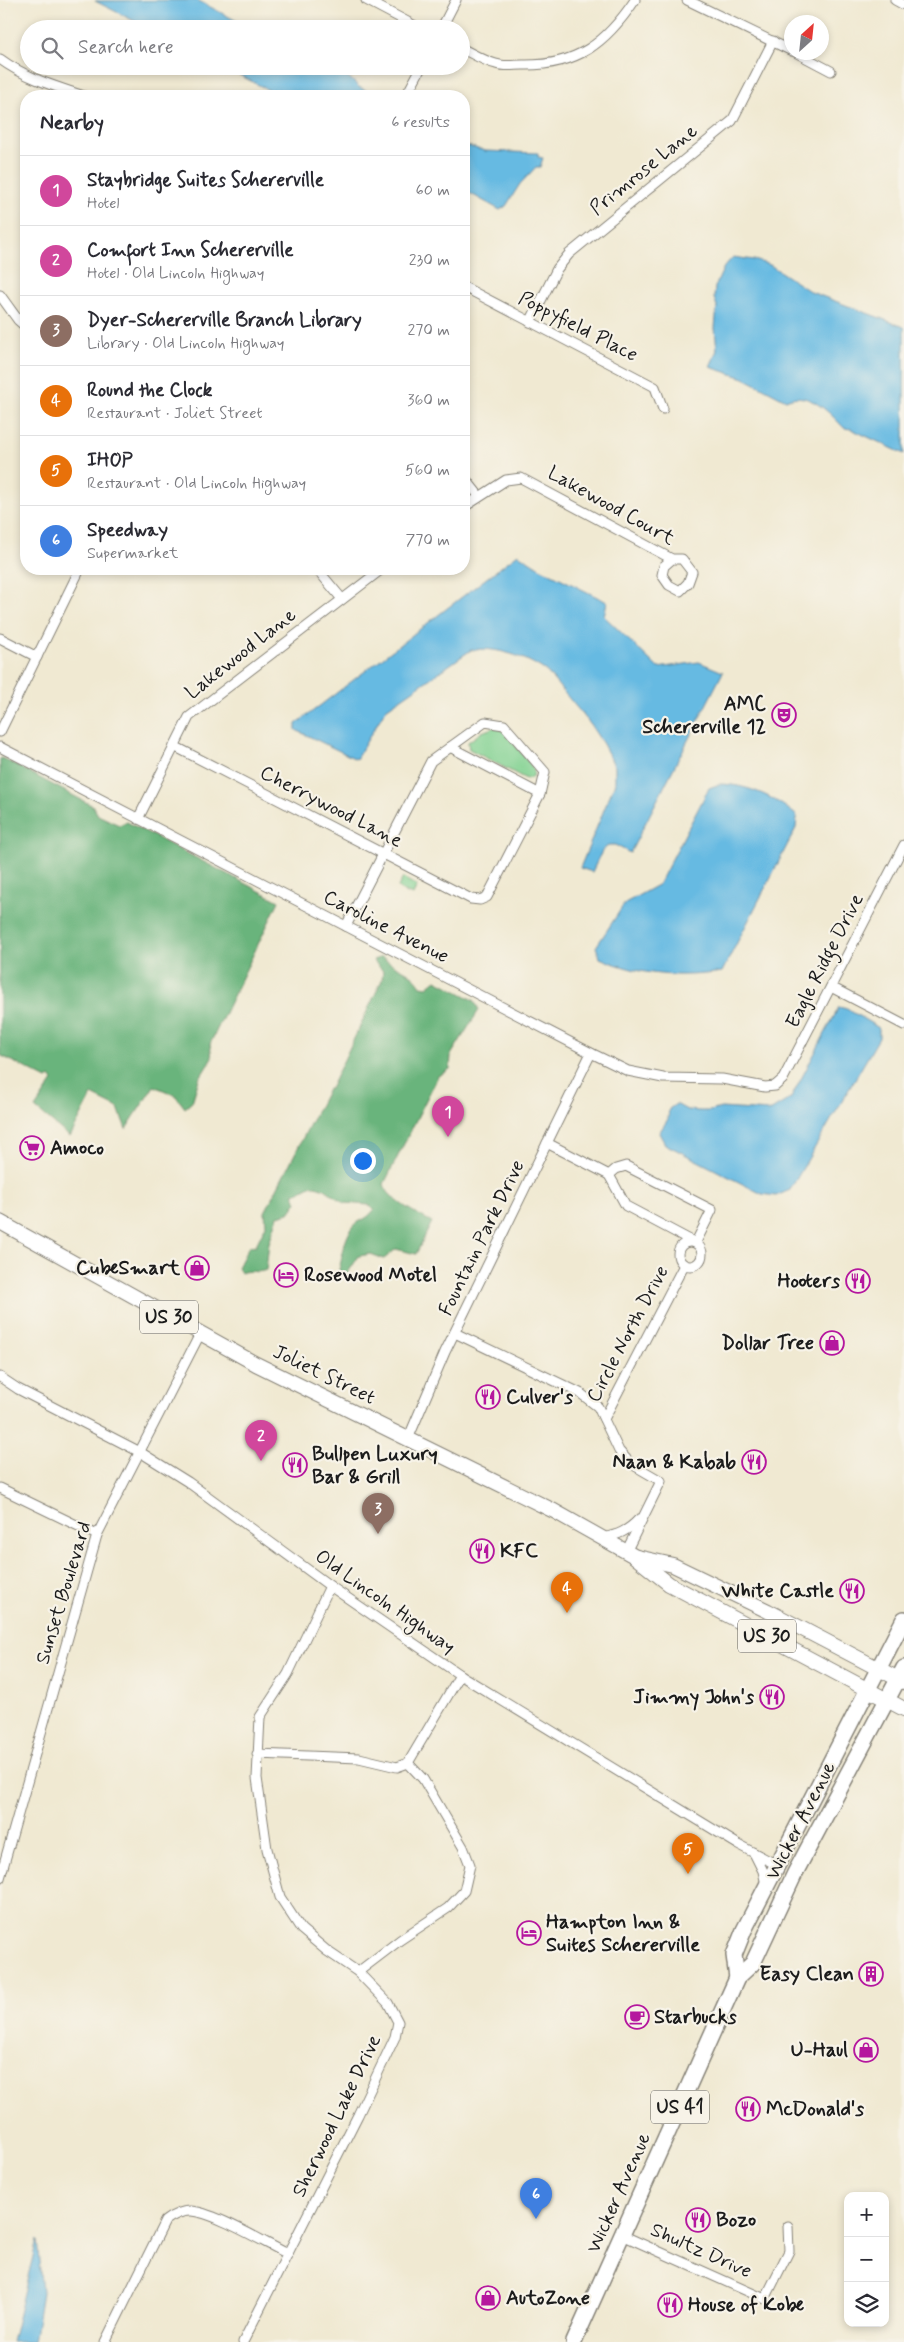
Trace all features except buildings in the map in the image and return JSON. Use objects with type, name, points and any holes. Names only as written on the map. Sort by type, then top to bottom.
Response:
[{"type":"highway","name":"US 41","points":[[867,1690],[904,1619]]},
{"type":"highway","name":"Wicker Avenue","points":[[574,2342],[737,1978],[753,1963],[809,1848],[902,1676]]},
{"type":"highway","name":"Wicker Avenue","points":[[737,1978],[734,1955],[777,1865],[867,1690]]},
{"type":"highway","points":[[772,1922],[767,1914],[785,1871],[777,1865]]},
{"type":"main road","name":"Joliet Street","points":[[0,1222],[200,1334],[548,1508],[630,1554]]},
{"type":"main road","name":"US 30","points":[[630,1554],[673,1565],[878,1668],[902,1676]]},
{"type":"main road","name":"US 30","points":[[630,1554],[669,1584],[904,1709]]},
{"type":"street","points":[[366,0],[404,20]]},
{"type":"street","points":[[446,20],[456,0]]},
{"type":"street","points":[[470,52],[497,65],[531,65],[566,61],[598,43],[620,23],[635,0]]},
{"type":"street","points":[[686,0],[784,46]]},
{"type":"street","points":[[895,0],[904,5]]},
{"type":"street","name":"Primrose Lane","points":[[530,322],[558,268],[569,254],[732,121],[773,41]]},
{"type":"street","points":[[0,59],[20,72]]},
{"type":"street","points":[[811,60],[831,70]]},
{"type":"street","points":[[26,75],[47,85],[64,90]]},
{"type":"street","points":[[409,90],[417,75]]},
{"type":"street","name":"Poppyfield Place","points":[[470,290],[655,387],[663,409]]},
{"type":"street","points":[[0,295],[20,322]]},
{"type":"street","name":"Lakewood Court","points":[[479,496],[506,480],[521,478],[672,559]]},
{"type":"street","points":[[470,485],[479,496],[470,503]]},
{"type":"street","points":[[0,732],[77,575]]},
{"type":"street","points":[[322,575],[342,599]]},
{"type":"street","name":"Lakewood Lane","points":[[138,819],[189,717],[374,575]]},
{"type":"street","points":[[0,638],[37,657]]},
{"type":"street","points":[[346,926],[431,761],[450,747],[485,722],[504,725],[545,772],[540,794],[450,747]]},
{"type":"street","name":"Cherrywood Lane","points":[[174,746],[471,899],[480,900],[487,897],[540,794]]},
{"type":"street","name":"Caroline Avenue","points":[[0,747],[628,1071],[655,1076],[722,1079],[771,1087]]},
{"type":"street","name":"Eagle Ridge Drive","points":[[771,1087],[778,1084],[787,1072],[904,845]]},
{"type":"street","points":[[831,986],[904,1025]]},
{"type":"street","name":"Fountain Park Drive","points":[[408,1439],[455,1333],[591,1053]]},
{"type":"street","points":[[547,1143],[609,1175],[626,1206],[694,1242],[701,1248],[701,1260],[692,1266],[684,1265],[679,1259],[678,1251],[682,1244],[694,1242]]},
{"type":"street","points":[[609,1175],[616,1169],[626,1166],[712,1210],[694,1242]]},
{"type":"street","name":"Circle North Drive","points":[[604,1419],[684,1265]]},
{"type":"street","points":[[455,1333],[580,1394],[598,1407],[619,1452],[630,1463],[661,1481],[646,1512],[630,1554]]},
{"type":"street","name":"Sunset Boulevard","points":[[0,1878],[97,1535],[200,1334]]},
{"type":"street","name":"Old Lincoln Highway","points":[[0,1377],[18,1389],[140,1452],[188,1482],[330,1586],[460,1675],[754,1853],[777,1865]]},
{"type":"street","points":[[0,1488],[97,1535]]},
{"type":"street","points":[[602,1538],[619,1534],[630,1528],[646,1512]]},
{"type":"street","name":"Sherwood Lake Drive","points":[[243,2342],[395,2037],[398,2022],[388,2003],[358,1972],[327,1951],[302,1929],[280,1897],[267,1849],[257,1778],[260,1717],[288,1674],[330,1586]]},
{"type":"street","points":[[258,1754],[359,1758],[396,1767],[408,1763],[460,1675]]},
{"type":"street","points":[[358,1972],[400,1940],[448,1908],[464,1891],[470,1866],[463,1847],[423,1779],[408,1763]]},
{"type":"street","points":[[754,1853],[763,1871],[766,1887]]},
{"type":"street","points":[[105,2342],[165,2221],[176,2213],[191,2211],[210,2216],[288,2254]]},
{"type":"street","name":"Shultz Drive","points":[[622,2235],[765,2299],[789,2251],[788,2226]]},
{"type":"green space","points":[[495,727],[505,732],[534,769],[533,777],[526,779],[469,749],[468,742],[482,732]]},
{"type":"green space","points":[[2,758],[93,806],[98,815],[119,825],[127,822],[279,901],[210,1044],[212,1058],[199,1079],[192,1102],[185,1108],[175,1095],[154,1086],[126,1129],[118,1108],[92,1095],[70,1137],[35,1108],[53,1081],[50,1077],[47,1079],[0,1055],[0,759]]},
{"type":"green space","points":[[403,878],[417,886],[413,895],[404,892],[398,887]]},
{"type":"green space","points":[[382,957],[413,976],[421,986],[427,987],[436,980],[474,1000],[479,1010],[451,1055],[450,1069],[438,1076],[384,1184],[386,1190],[397,1201],[432,1222],[416,1254],[396,1249],[384,1259],[371,1254],[359,1256],[345,1277],[338,1273],[347,1237],[355,1224],[374,1210],[369,1205],[344,1203],[325,1189],[312,1185],[293,1193],[297,1202],[289,1213],[278,1216],[269,1243],[266,1270],[241,1273],[238,1267],[249,1246],[256,1245],[266,1225],[265,1212],[328,1089],[330,1089],[382,980],[383,971],[373,960]]},
{"type":"water","points":[[197,0],[235,20],[132,20],[95,1]]},
{"type":"water","points":[[239,75],[343,75],[365,90],[268,90]]},
{"type":"water","points":[[470,147],[485,151],[538,153],[538,157],[543,158],[540,167],[536,167],[520,184],[506,206],[500,210],[470,193]]},
{"type":"water","points":[[733,257],[754,260],[770,265],[811,292],[904,327],[904,454],[851,429],[844,428],[826,410],[811,400],[794,397],[786,400],[744,378],[710,367],[717,350],[715,287],[724,267]]},
{"type":"water","points":[[518,554],[540,568],[607,602],[604,616],[658,668],[699,662],[723,672],[630,853],[615,845],[609,845],[602,851],[592,872],[580,868],[615,783],[615,767],[588,721],[547,672],[520,657],[500,651],[471,650],[386,709],[356,759],[296,730],[296,724]]},
{"type":"water","points":[[720,784],[741,787],[761,793],[780,803],[797,816],[796,828],[722,972],[691,975],[660,974],[630,969],[600,958],[596,947],[625,903],[659,884],[709,788]]},
{"type":"water","points":[[839,1007],[847,1009],[879,1028],[879,1038],[790,1190],[776,1196],[762,1194],[665,1144],[659,1133],[668,1119],[669,1109],[676,1104],[687,1110],[699,1111],[721,1108],[770,1111],[791,1098]]},
{"type":"water","points":[[37,2240],[42,2292],[34,2342],[12,2342]]},
{"type":"place","name":"AMC Schererville 12","points":[[784,715]]},
{"type":"place","name":"Staybridge Suites Schererville","points":[[448,1137]]},
{"type":"place","name":"Amoco","points":[[32,1148]]},
{"type":"place","name":"CubeSmart","points":[[197,1268]]},
{"type":"place","name":"Rosewood Motel","points":[[286,1275]]},
{"type":"place","name":"Hooters","points":[[858,1281]]},
{"type":"place","name":"Dollar Tree","points":[[832,1343]]},
{"type":"place","name":"Culver's","points":[[488,1397]]},
{"type":"place","name":"Comfort Inn Schererville","points":[[261,1461]]},
{"type":"place","name":"Naan & Kabab","points":[[754,1462]]},
{"type":"place","name":"Bullpen Luxury Bar & Grill","points":[[295,1465]]},
{"type":"place","name":"Dyer-Schererville Branch Library","points":[[378,1534]]},
{"type":"place","name":"KFC","points":[[482,1551]]},
{"type":"place","name":"White Castle","points":[[852,1591]]},
{"type":"place","name":"Round the Clock","points":[[567,1613]]},
{"type":"place","name":"Jimmy John's","points":[[772,1697]]},
{"type":"place","name":"IHOP","points":[[688,1874]]},
{"type":"place","name":"Hampton Inn & Suites Schererville","points":[[529,1933]]},
{"type":"place","name":"Easy Clean","points":[[871,1974]]},
{"type":"place","name":"Starbucks","points":[[637,2017]]},
{"type":"place","name":"U-Haul","points":[[866,2050]]},
{"type":"place","name":"McDonald's","points":[[748,2109]]},
{"type":"place","name":"Speedway","points":[[536,2219]]},
{"type":"place","name":"Bozo","points":[[698,2220]]},
{"type":"place","name":"AutoZone","points":[[488,2298]]},
{"type":"place","name":"House of Kobe","points":[[670,2305]]}]
